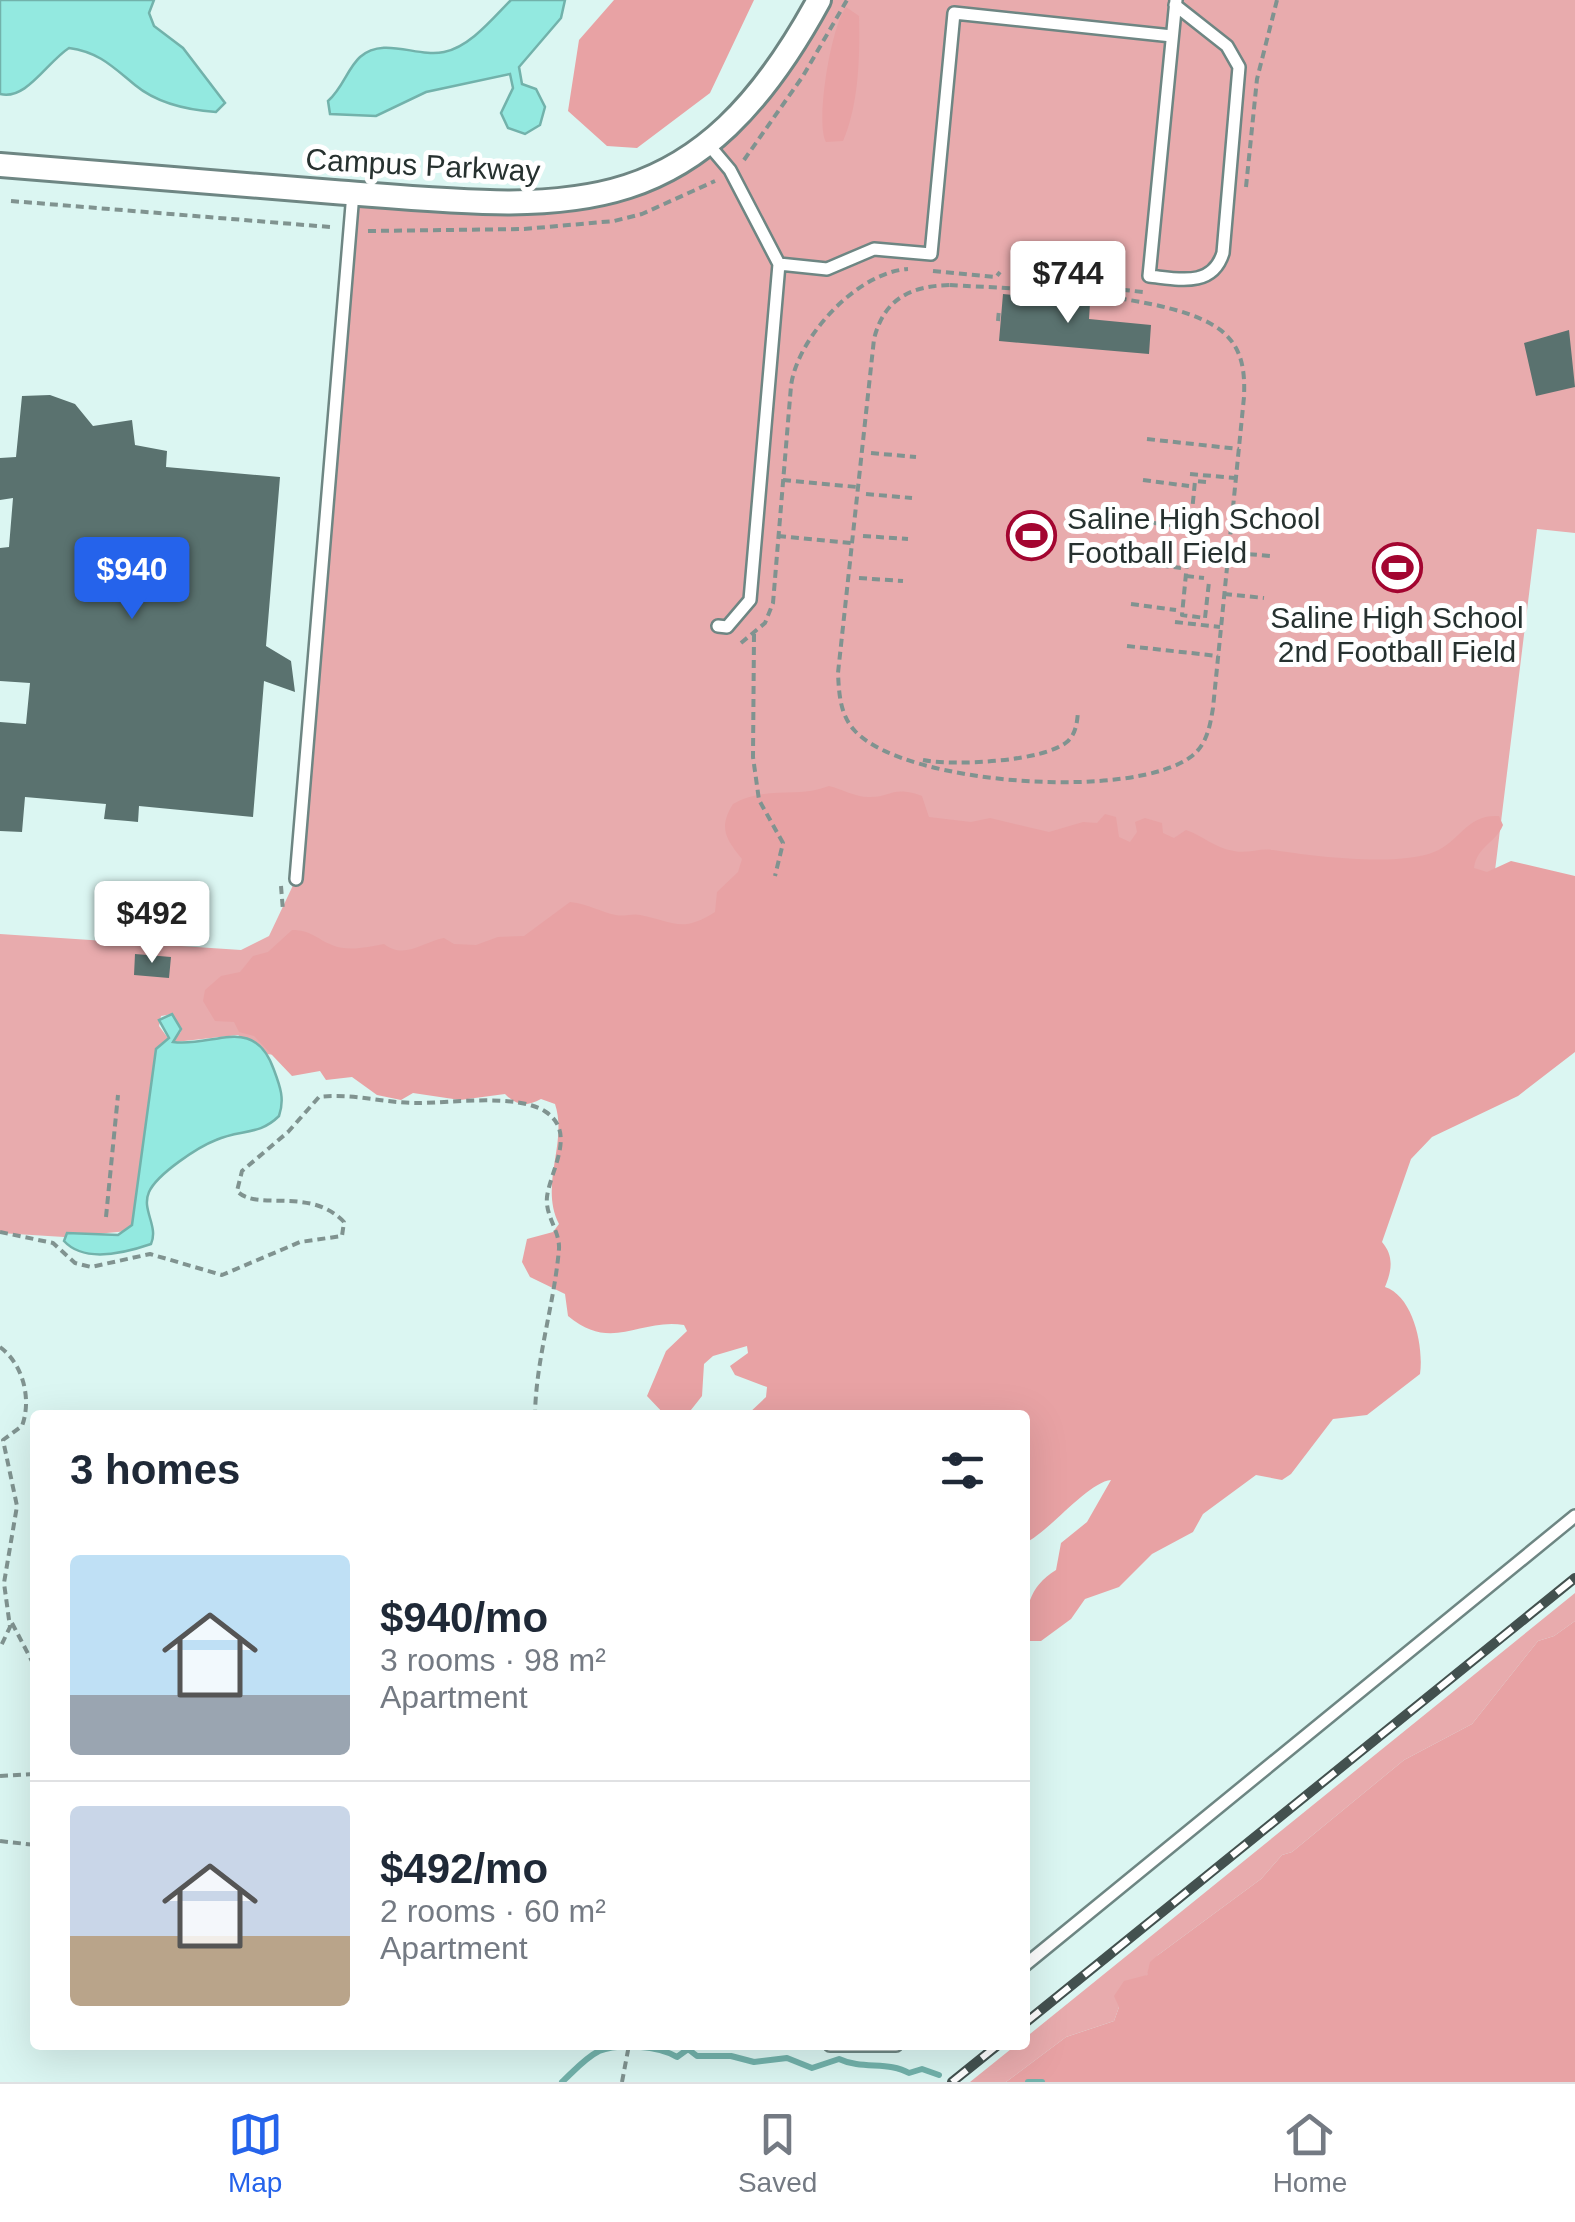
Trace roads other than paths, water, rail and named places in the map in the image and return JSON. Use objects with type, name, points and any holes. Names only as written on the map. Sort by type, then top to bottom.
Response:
[{"type":"street","name":"Campus Parkway","points":[[0,166],[505,204],[568,202],[650,178],[708,144],[773,78],[819,0]]},
{"type":"lane","points":[[1176,2],[1227,46],[1239,67],[1223,253],[1214,272],[1197,279],[1149,276],[1176,2]]},
{"type":"lane","points":[[779,264],[827,268],[874,249],[932,254],[954,13],[1172,36]]},
{"type":"lane","points":[[708,144],[730,170],[779,264],[750,600],[728,627],[718,626]]},
{"type":"lane","points":[[296,879],[353,193]]},
{"type":"lane","points":[[1030,1961],[1575,1516]]},
{"type":"water","points":[[0,0],[154,0],[149,13],[154,26],[183,48],[225,103],[216,112],[163,101],[144,92],[97,57],[69,48],[19,92],[0,94]]},
{"type":"water","points":[[511,0],[565,0],[561,18],[519,67],[522,84],[536,89],[545,107],[540,125],[525,134],[508,128],[501,113],[513,88],[510,74],[426,92],[376,116],[330,114],[328,101],[360,57],[369,51],[390,48],[434,53],[454,49],[480,31]]},
{"type":"water","points":[[172,1014],[181,1029],[173,1042],[231,1037],[255,1042],[266,1053],[278,1082],[282,1098],[279,1116],[264,1127],[208,1144],[160,1177],[147,1199],[153,1231],[151,1244],[117,1253],[93,1254],[72,1248],[64,1241],[67,1233],[118,1235],[132,1225],[156,1049],[169,1038],[159,1020]]},
{"type":"waterway","points":[[562,2082],[584,2061],[603,2050]]},
{"type":"waterway","points":[[660,2050],[677,2057],[687,2050]]},
{"type":"waterway","points":[[689,2050],[697,2056],[731,2056],[754,2062],[787,2058],[812,2068],[839,2059],[909,2073],[922,2069],[939,2075]]},
{"type":"waterway","points":[[1028,2082],[1042,2082]]},
{"type":"railway","points":[[1030,2019],[1575,1578]]},
{"type":"railway","points":[[952,2082],[992,2050]]},
{"type":"place","name":"Saline High School Football Field","points":[[1032,535]]},
{"type":"place","name":"Saline High School 2nd Football Field","points":[[1397,568]]}]
